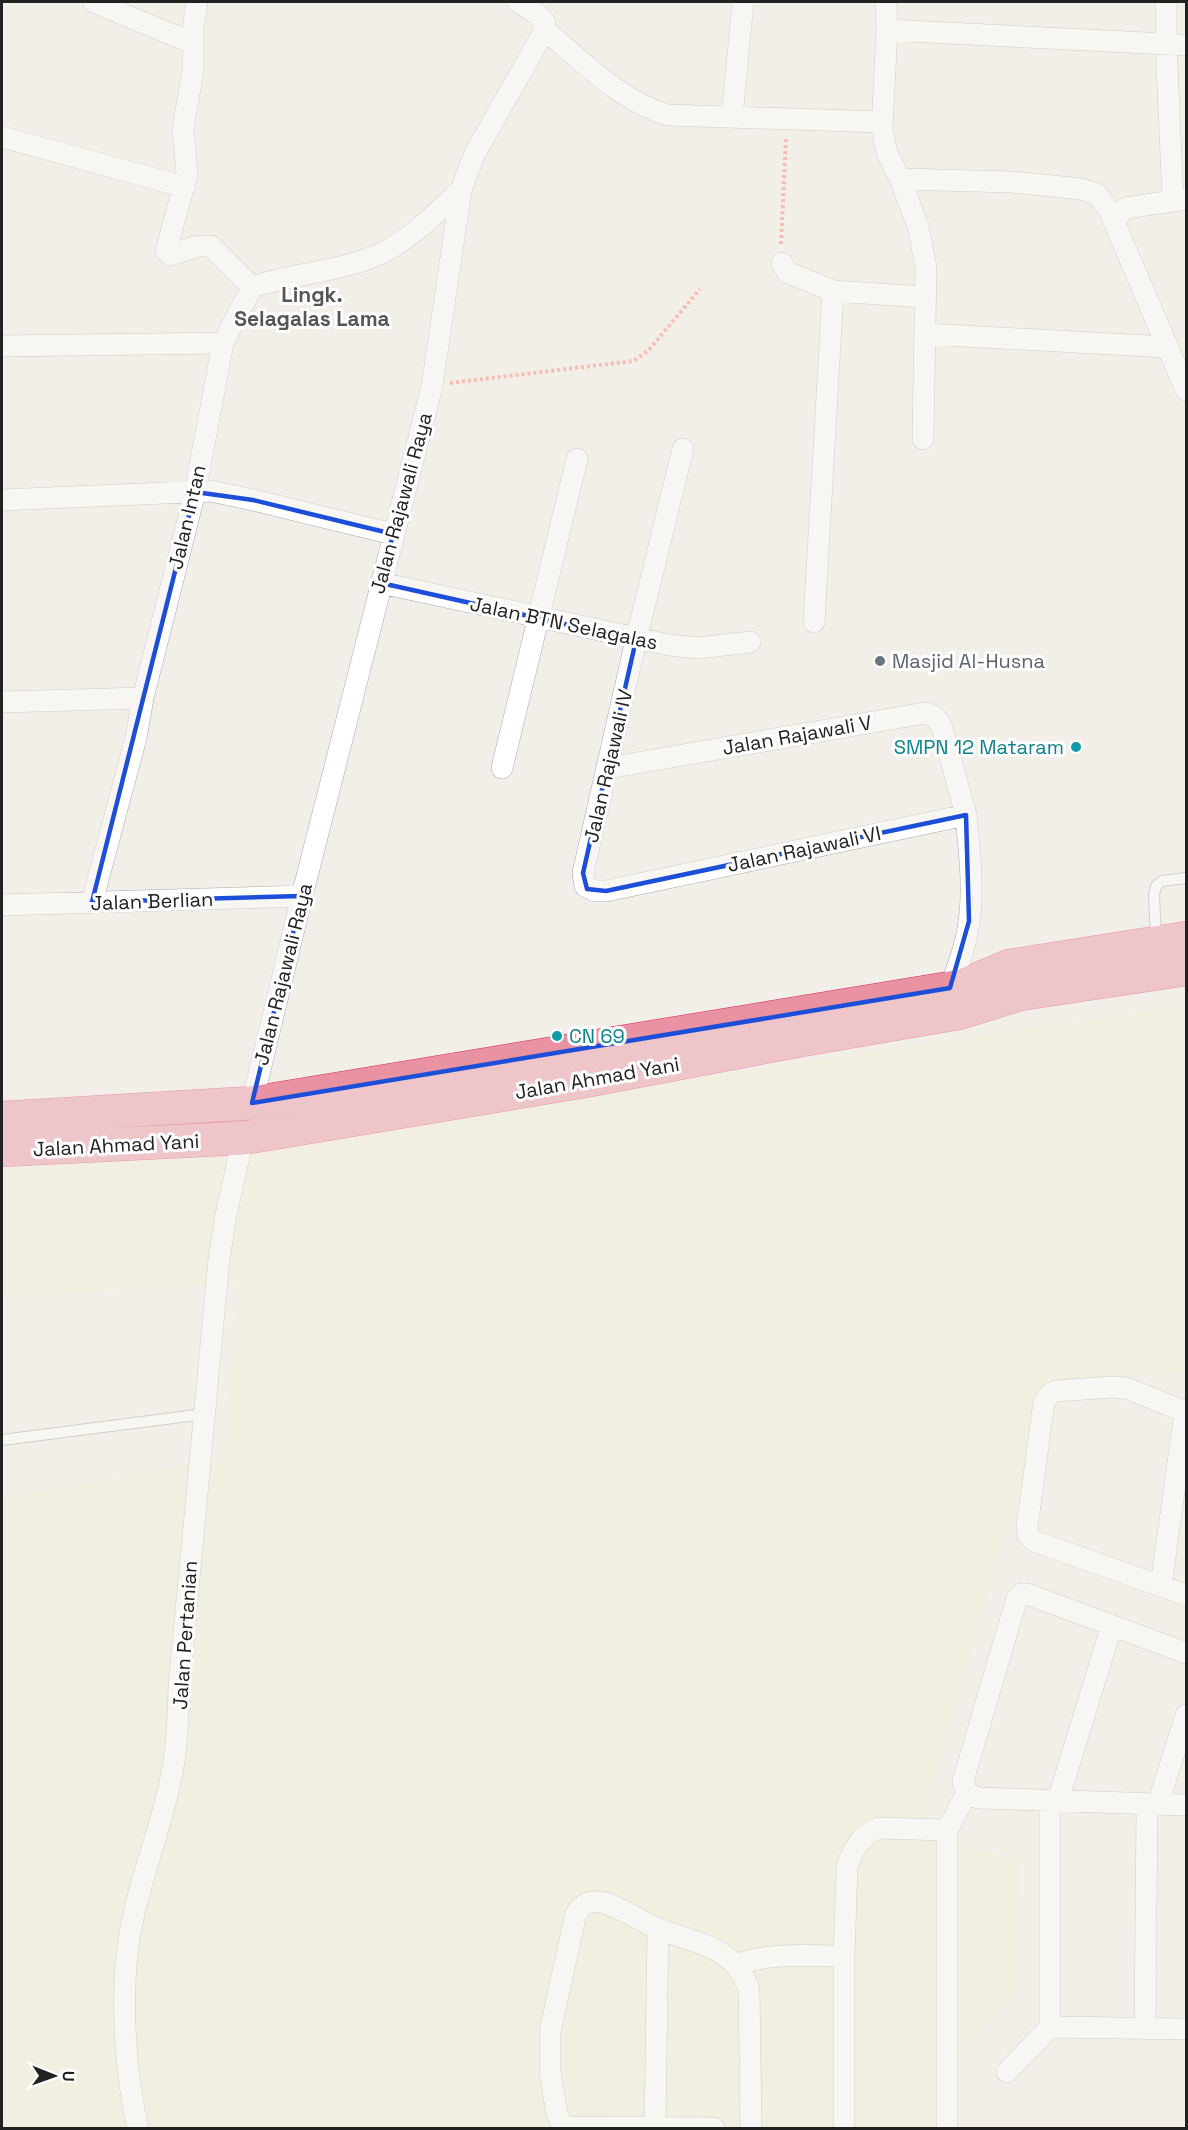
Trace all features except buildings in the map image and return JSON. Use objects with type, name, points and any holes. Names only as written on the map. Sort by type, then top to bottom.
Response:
[{"type":"highway","points":[[1015,980],[1171,941]]},
{"type":"highway","name":"Jalan Ahmad Yani","points":[[2,1150],[243,1138],[585,1082],[807,1039],[1015,980],[1186,969]]},
{"type":"highway","points":[[2,1118],[252,1103],[957,996]]},
{"type":"street","points":[[94,2],[192,43]]},
{"type":"street","points":[[197,2],[192,43],[193,70],[183,129],[187,169],[184,187],[167,243],[167,253],[170,255],[198,246],[211,246],[252,287]]},
{"type":"street","points":[[2,346],[223,343],[252,287],[278,278],[357,261],[384,252],[412,235],[461,190],[475,153],[545,30],[543,20],[518,2]]},
{"type":"street","points":[[732,117],[743,2]]},
{"type":"street","points":[[886,2],[887,30],[882,138],[900,179],[920,236],[926,267],[923,439]]},
{"type":"street","points":[[1113,220],[1126,208],[1180,200],[1176,44],[1166,2]]},
{"type":"street","points":[[545,30],[619,91],[653,111],[668,115],[882,122]]},
{"type":"street","points":[[887,30],[1176,44]]},
{"type":"street","points":[[2,137],[184,187]]},
{"type":"street","points":[[900,179],[1012,182],[1087,190],[1096,194],[1113,220],[1186,390]]},
{"type":"street","name":"Jalan Rajawali Raya","points":[[252,1103],[302,896],[432,386],[461,190]]},
{"type":"street","points":[[782,263],[787,272],[832,291],[925,297]]},
{"type":"street","points":[[814,622],[832,291]]},
{"type":"street","points":[[926,334],[1167,347]]},
{"type":"street","name":"Jalan Intan","points":[[92,902],[136,738],[144,694],[195,492],[223,343]]},
{"type":"street","name":"Jalan Rajawali IV","points":[[589,890],[583,881],[583,873],[636,640],[683,449]]},
{"type":"street","points":[[502,768],[577,459]]},
{"type":"street","points":[[2,500],[211,491],[393,534]]},
{"type":"street","name":"Jalan BTN Selagalas","points":[[381,582],[636,640],[698,648],[750,642]]},
{"type":"street","points":[[2,702],[144,694]]},
{"type":"street","name":"Jalan Rajawali V","points":[[608,768],[925,713],[931,714],[939,722],[953,763],[966,815]]},
{"type":"street","points":[[957,996],[969,921],[971,885],[966,815]]},
{"type":"street","name":"Jalan Rajawali VI","points":[[589,890],[606,891],[966,815]]},
{"type":"street","name":"Jalan Berlian","points":[[2,905],[302,896]]},
{"type":"street","name":"Jalan Pertanian","points":[[138,2128],[128,2062],[125,1991],[128,1944],[168,1791],[178,1737],[179,1686],[219,1259],[230,1194],[243,1138]]},
{"type":"street","points":[[1161,1586],[1186,1412],[1126,1388],[1056,1391],[1050,1394],[1044,1402],[1027,1527],[1028,1535],[1034,1541],[1186,1595]]},
{"type":"street","points":[[947,2128],[947,1830],[967,1793],[963,1781],[1017,1598],[1021,1594],[1027,1594],[1186,1653]]},
{"type":"street","points":[[1008,2072],[1050,2027],[1054,1800],[1112,1625]]},
{"type":"street","points":[[1145,2028],[1152,1804],[1186,1715]]},
{"type":"street","points":[[967,1793],[978,1798],[1186,1805]]},
{"type":"street","points":[[844,2128],[844,1956],[847,1868],[850,1857],[870,1831],[879,1828],[947,1830]]},
{"type":"street","points":[[714,2128],[566,2127],[561,2123],[557,2114],[550,2072],[550,2032],[576,1913],[584,1904],[603,1902],[658,1929],[720,1952],[741,1972],[749,1989],[751,2128]]},
{"type":"street","points":[[655,2128],[658,1929]]},
{"type":"street","points":[[735,1965],[756,1957],[844,1956]]},
{"type":"street","points":[[1050,2027],[1186,2029]]},
{"type":"lane","points":[[1171,941],[1154,895],[1156,886],[1162,881],[1186,878]]},
{"type":"lane","points":[[2,1440],[204,1414]]},
{"type":"path","points":[[782,263],[787,119]]},
{"type":"path","points":[[432,386],[633,361],[648,351],[700,289]]},
{"type":"highlighted area","points":[[195,492],[253,500],[393,534],[381,583],[636,640],[583,873],[587,889],[606,891],[966,815],[969,921],[950,988],[252,1103],[302,896],[92,902]]},
{"type":"green space","points":[[1186,1006],[1186,1372],[1067,1382],[1003,1538],[917,1836],[1018,1859],[1016,1995],[933,2075],[935,2128],[2,2128],[2,1498],[224,1459],[241,1282],[2,1297],[2,1162],[139,1159]]},
{"type":"place","name":"Masjid Al-Husna","points":[[880,661]]},
{"type":"place","name":"SMPN 12 Mataram","points":[[1076,747]]},
{"type":"place","name":"CN 69","points":[[557,1036]]},
{"type":"district","name":"Lingk. Selagalas Lama","points":[[312,306]]}]
